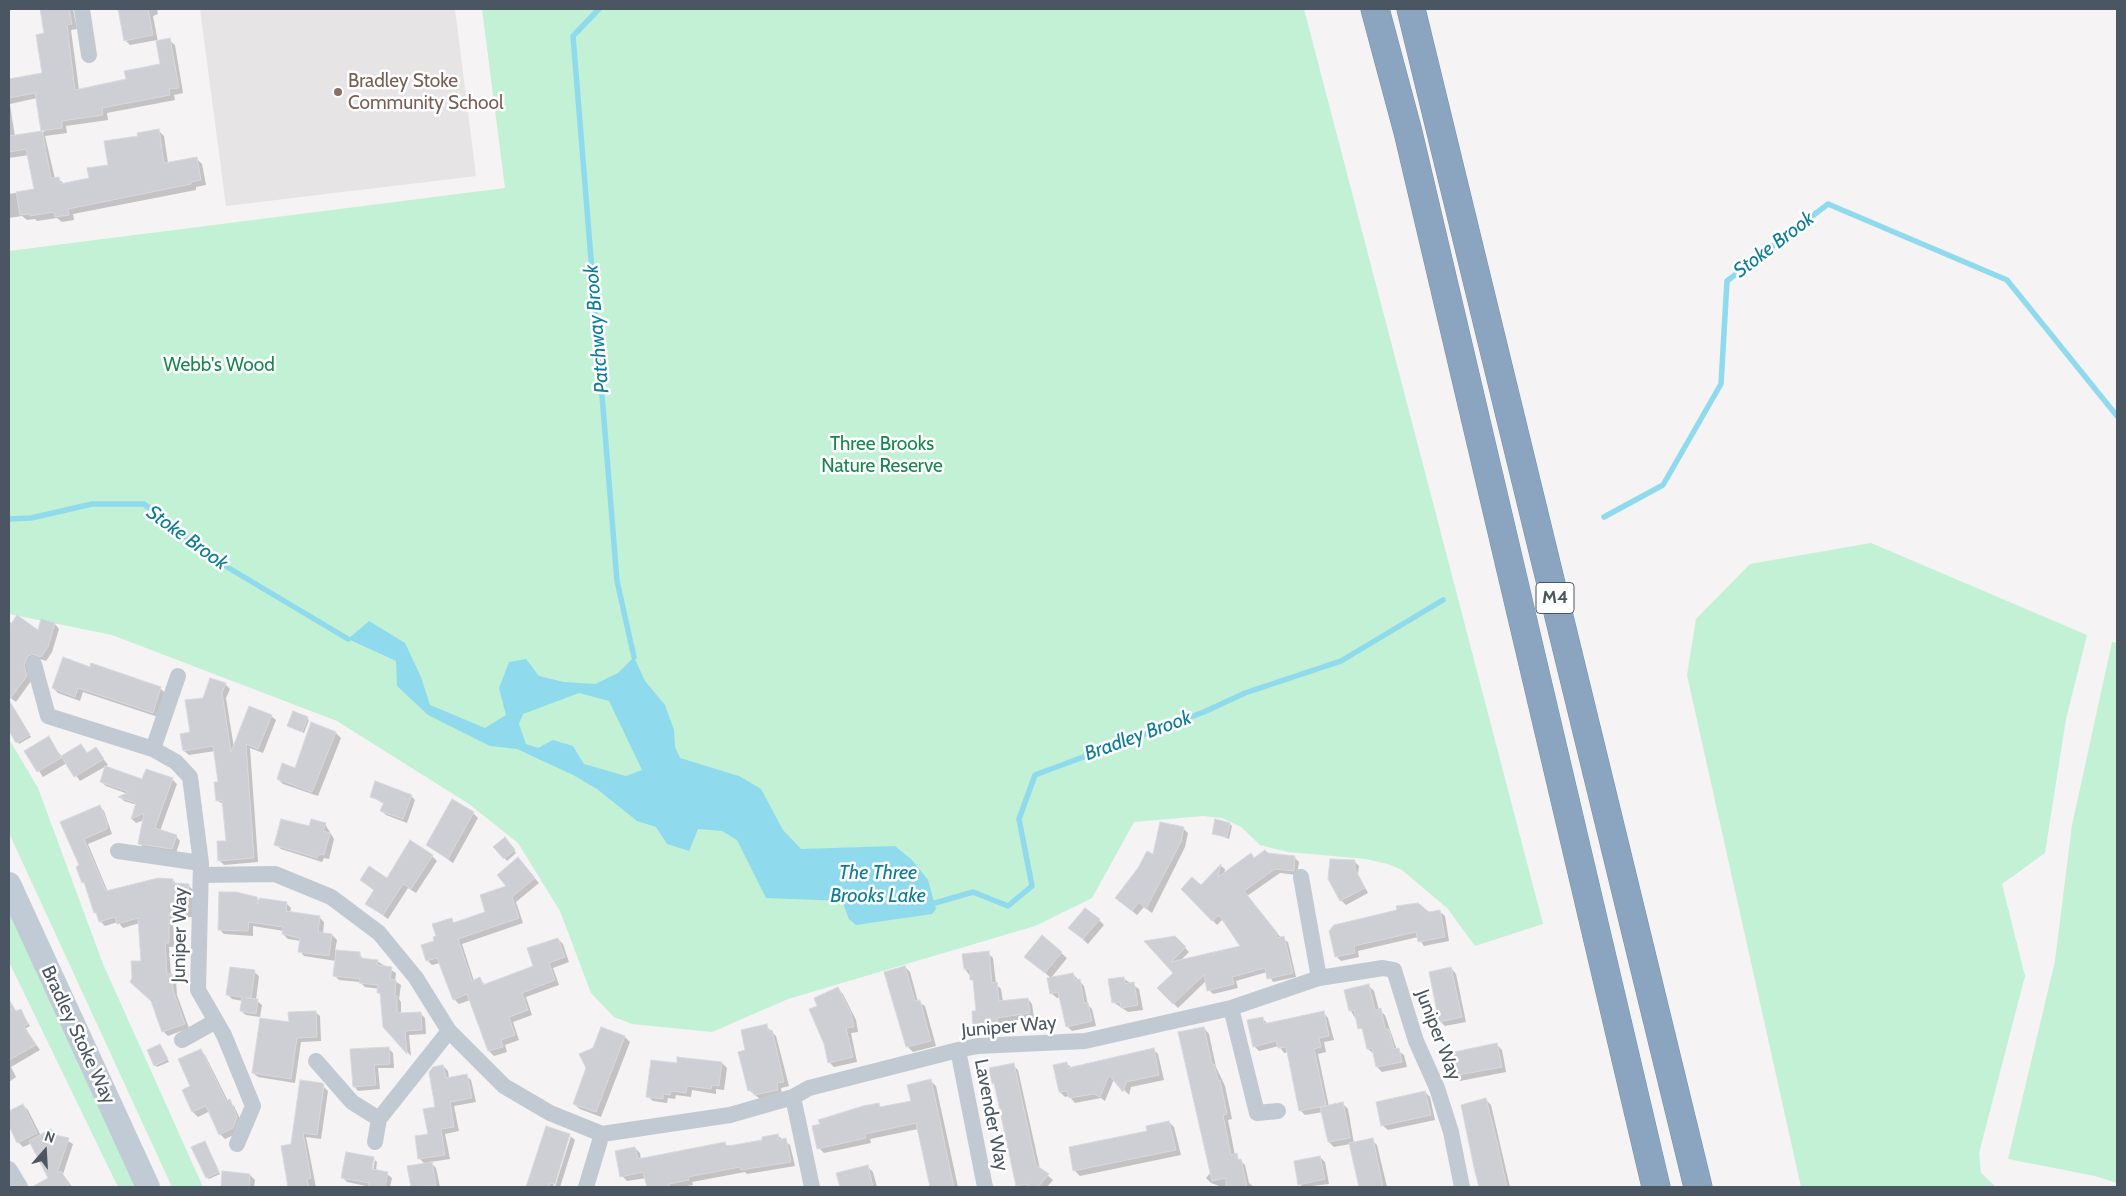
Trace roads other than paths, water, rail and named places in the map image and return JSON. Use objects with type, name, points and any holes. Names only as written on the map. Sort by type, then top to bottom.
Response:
[{"type":"highway","name":"M4","points":[[1375,9],[1408,132],[1656,1187]]},
{"type":"highway","name":"M4","points":[[1411,9],[1698,1187]]},
{"type":"street","points":[[82,9],[90,55]]},
{"type":"street","name":"Juniper Way","points":[[34,664],[48,716],[154,748],[176,762],[190,777],[201,869],[198,990],[224,1035],[253,1106],[237,1144]]},
{"type":"street","points":[[154,748],[178,676]]},
{"type":"street","name":"Juniper Way","points":[[118,851],[201,869],[275,874],[331,898],[379,933],[416,978],[448,1031],[504,1086],[550,1113],[602,1134],[730,1115],[793,1097],[809,1088],[958,1050],[978,1046],[1085,1041],[1231,1008],[1319,978],[1383,968],[1394,970],[1416,1041],[1437,1088],[1450,1132],[1462,1187]]},
{"type":"street","points":[[1301,877],[1319,978]]},
{"type":"street","name":"Bradley Stoke Way","points":[[9,884],[148,1187]]},
{"type":"street","points":[[1231,1008],[1257,1113],[1278,1111]]},
{"type":"street","points":[[182,1040],[216,1021]]},
{"type":"street","points":[[375,1142],[379,1119],[448,1031]]},
{"type":"street","name":"Lavender Way","points":[[958,1050],[984,1187]]},
{"type":"street","points":[[316,1061],[352,1102],[379,1119]]},
{"type":"street","points":[[793,1097],[812,1187]]},
{"type":"street","points":[[586,1187],[602,1134]]},
{"type":"water","name":"The Three Brooks Lake","points":[[369,621],[405,643],[421,677],[430,705],[485,728],[506,715],[499,688],[509,662],[526,659],[539,676],[564,682],[595,684],[618,673],[634,657],[645,681],[665,705],[674,730],[675,747],[680,758],[739,776],[761,789],[783,830],[801,849],[895,846],[912,860],[928,880],[936,909],[932,914],[856,925],[849,919],[842,901],[766,898],[737,840],[722,831],[698,829],[689,851],[667,844],[656,827],[637,821],[597,789],[573,775],[517,749],[490,746],[428,715],[397,686],[396,661],[348,639]],"holes":[[[579,693],[609,701],[642,770],[626,776],[584,764],[573,746],[553,740],[538,748],[526,744],[519,724],[523,714]]]},
{"type":"waterway","name":"Patchway Brook","points":[[599,9],[573,36],[617,581],[634,657]]},
{"type":"waterway","name":"Stoke Brook","points":[[1604,517],[1663,485],[1721,384],[1727,281],[1828,204],[2007,280],[2117,416]]},
{"type":"waterway","name":"Stoke Brook","points":[[9,519],[31,518],[92,504],[144,504],[212,558],[348,639]]},
{"type":"waterway","name":"Bradley Brook","points":[[935,903],[973,892],[1008,906],[1032,886],[1019,819],[1035,775],[1204,712],[1245,693],[1341,661],[1443,600]]},
{"type":"place","name":"Bradley Stoke Community School","points":[[338,92]]},
{"type":"park label","name":"Webb's Wood","points":[[219,365]]},
{"type":"park label","name":"Three Brooks Nature Reserve","points":[[882,455]]}]
